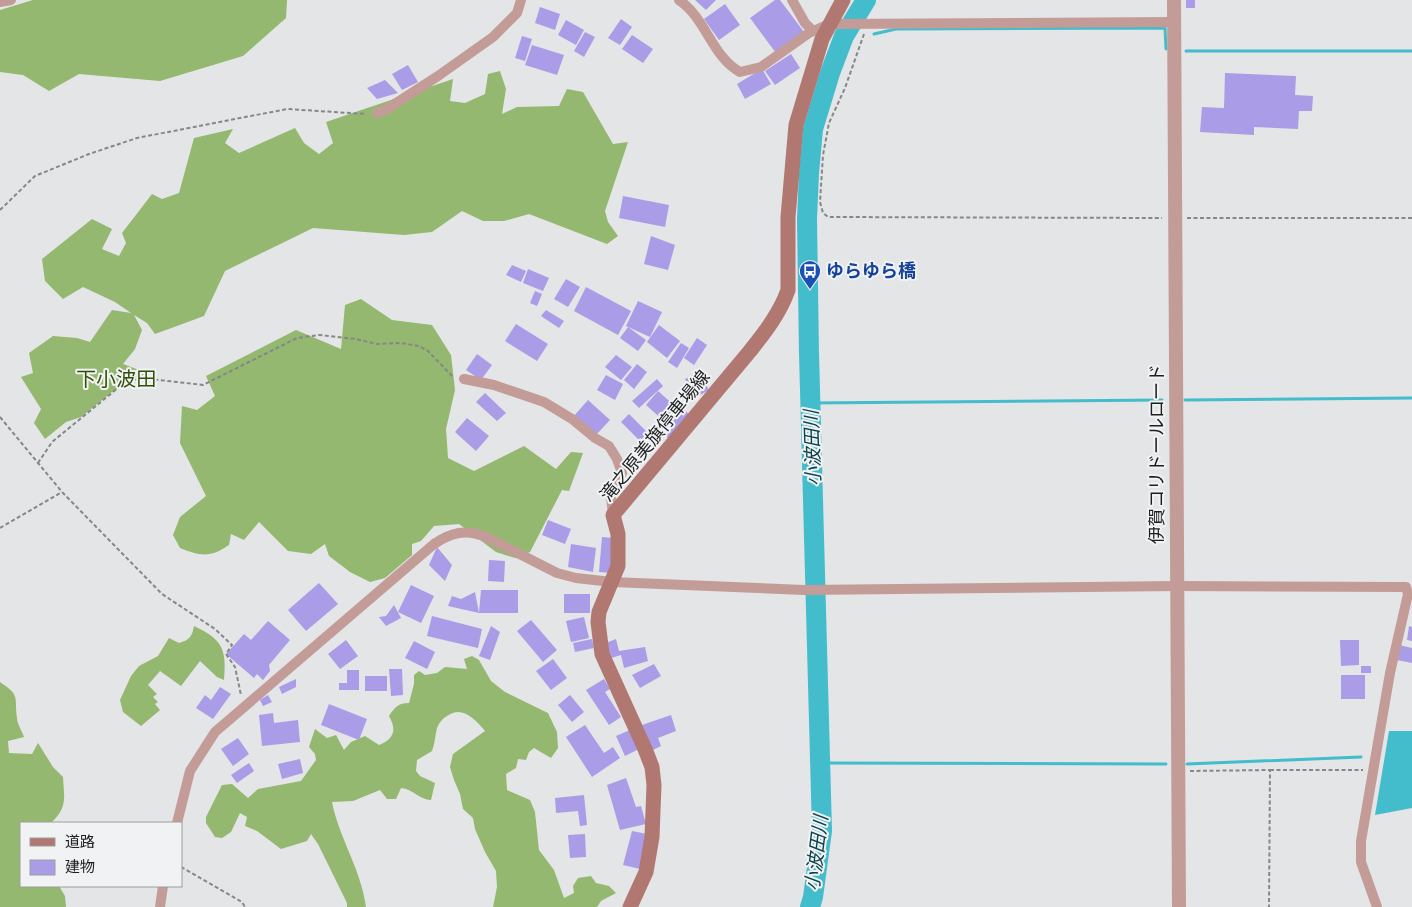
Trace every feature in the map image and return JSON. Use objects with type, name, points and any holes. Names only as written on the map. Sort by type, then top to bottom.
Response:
[{"type":"main road","name":"滝之原美旗停車場線","points":[[630,907],[646,872],[652,837],[654,784],[652,767],[645,749],[602,654],[598,622],[599,612],[618,566],[620,551],[613,515],[750,351],[770,325],[784,300],[788,290],[788,217],[796,125],[800,105],[836,24],[843,0]]},
{"type":"street","points":[[0,2],[11,0]]},
{"type":"street","points":[[377,113],[387,110],[493,37],[518,13],[521,0]]},
{"type":"street","points":[[679,0],[694,13],[729,66],[740,72],[760,67],[814,31],[836,24],[1174,22]]},
{"type":"street","points":[[792,0],[805,24],[814,31]]},
{"type":"street","name":"伊賀コリドールロード","points":[[1174,0],[1176,218],[1174,308],[1179,907]]},
{"type":"street","points":[[464,379],[494,385],[544,402],[572,418],[594,438],[609,446],[617,458],[622,473],[611,497],[613,515]]},
{"type":"street","points":[[176,822],[190,771],[215,732],[434,544],[449,534],[461,531],[474,532],[557,573],[576,578],[612,582],[804,590],[828,588],[1177,586],[1406,587],[1410,595],[1395,645],[1361,841],[1360,862],[1377,907]]},
{"type":"street","points":[[160,907],[163,887]]},
{"type":"path","points":[[865,23],[829,124],[823,154],[820,202],[823,213],[828,217],[1412,218]]},
{"type":"path","points":[[0,210],[35,176],[89,154],[137,138],[287,108],[367,114],[377,113]]},
{"type":"path","points":[[38,463],[52,442],[124,383],[142,378],[203,384],[297,338],[319,335],[356,339],[376,344],[401,343],[419,346],[428,351],[452,378],[464,379]]},
{"type":"path","points":[[0,417],[62,492],[162,594],[215,629],[232,645],[226,654],[235,667],[237,681],[245,706]]},
{"type":"path","points":[[0,528],[62,492]]},
{"type":"path","points":[[1269,907],[1270,770]]},
{"type":"path","points":[[1178,772],[1373,770]]},
{"type":"path","points":[[182,867],[242,902],[246,907]]},
{"type":"green space","points":[[33,0],[287,0],[286,18],[243,56],[160,81],[79,74],[49,91],[23,75],[0,72],[0,10]]},
{"type":"green space","points":[[500,71],[506,89],[502,114],[517,107],[559,106],[567,89],[583,92],[613,144],[628,142],[605,211],[608,222],[618,236],[607,244],[529,214],[504,221],[483,221],[462,211],[432,232],[404,235],[313,228],[225,271],[204,316],[155,334],[147,323],[134,315],[142,330],[135,349],[123,364],[147,373],[112,392],[81,417],[66,422],[45,439],[34,423],[41,409],[21,377],[33,373],[29,353],[53,336],[77,338],[90,342],[112,310],[131,313],[115,302],[83,287],[63,299],[45,281],[42,259],[92,219],[112,229],[102,249],[119,256],[126,243],[122,233],[152,194],[162,199],[179,193],[194,138],[233,129],[225,143],[239,153],[295,128],[304,143],[319,154],[333,143],[326,122],[453,79],[450,101],[465,103],[485,94],[488,74]]},
{"type":"green space","points":[[361,299],[392,320],[432,325],[451,355],[455,390],[446,429],[448,458],[474,471],[524,446],[556,469],[571,452],[583,453],[569,491],[562,490],[530,552],[515,558],[496,552],[459,524],[434,526],[421,541],[412,544],[412,555],[385,578],[370,582],[350,572],[329,556],[325,544],[311,554],[288,551],[259,522],[244,540],[231,534],[229,545],[211,554],[194,553],[180,548],[173,535],[180,517],[206,496],[180,443],[182,406],[197,410],[215,396],[206,376],[296,330],[341,349],[345,305]]},
{"type":"green space","points":[[194,626],[211,636],[221,646],[225,660],[224,680],[217,677],[200,661],[181,686],[160,671],[148,685],[157,694],[153,697],[158,702],[155,704],[160,710],[141,726],[123,712],[120,700],[131,676],[139,666],[158,656],[169,638],[179,643],[188,639]]},
{"type":"green space","points":[[472,656],[479,660],[491,681],[505,692],[548,713],[557,732],[558,748],[551,758],[534,748],[529,752],[526,760],[518,759],[516,768],[506,774],[507,790],[530,800],[535,812],[539,850],[554,870],[564,898],[574,893],[573,886],[578,878],[591,876],[596,883],[609,886],[616,893],[601,901],[597,907],[493,907],[497,887],[496,871],[475,829],[473,818],[463,809],[460,794],[450,767],[453,754],[485,731],[473,718],[458,712],[443,719],[437,728],[432,751],[417,760],[416,771],[420,776],[435,783],[431,800],[401,788],[396,799],[387,799],[380,790],[353,801],[332,802],[335,815],[360,880],[366,907],[347,907],[347,903],[318,844],[311,834],[307,841],[281,849],[257,831],[245,826],[247,817],[240,813],[231,832],[222,838],[215,837],[206,823],[206,817],[222,785],[232,784],[248,798],[258,789],[301,781],[316,760],[315,754],[309,747],[315,729],[327,738],[336,735],[344,750],[351,742],[365,736],[379,745],[384,743],[393,734],[393,726],[389,716],[397,706],[409,703],[414,684],[414,675],[419,671],[425,675],[437,673],[445,667],[467,669],[464,659]]},
{"type":"green space","points":[[0,682],[14,694],[17,720],[24,737],[8,741],[9,753],[32,754],[38,743],[53,767],[63,777],[63,807],[52,822],[20,822],[20,887],[60,887],[65,896],[66,907],[0,907]]},
{"type":"water","points":[[1389,731],[1412,731],[1412,808],[1375,815]]},
{"type":"building","points":[[695,0],[716,0],[706,10]]},
{"type":"building","points":[[775,0],[780,0],[804,32],[776,53],[750,18]]},
{"type":"building","points":[[1186,0],[1195,0],[1195,8],[1186,8]]},
{"type":"building","points":[[725,4],[740,25],[719,40],[704,19]]},
{"type":"building","points":[[540,7],[560,14],[555,30],[535,23]]},
{"type":"building","points":[[621,19],[632,27],[620,45],[608,38]]},
{"type":"building","points":[[566,20],[584,30],[576,45],[558,35]]},
{"type":"building","points":[[585,32],[595,37],[584,57],[574,51]]},
{"type":"building","points":[[632,35],[653,49],[643,63],[622,49]]},
{"type":"building","points":[[522,36],[532,39],[525,61],[515,58]]},
{"type":"building","points":[[532,45],[564,55],[557,75],[525,65]]},
{"type":"building","points":[[791,54],[800,68],[775,85],[765,71]]},
{"type":"building","points":[[408,65],[418,82],[402,90],[392,74]]},
{"type":"building","points":[[762,69],[771,84],[745,99],[737,84]]},
{"type":"building","points":[[1225,73],[1296,76],[1295,95],[1313,96],[1312,111],[1299,111],[1298,129],[1254,127],[1254,135],[1200,132],[1202,107],[1224,108]]},
{"type":"building","points":[[385,80],[398,93],[377,99],[367,88]]},
{"type":"building","points":[[623,196],[669,205],[665,227],[619,218]]},
{"type":"building","points":[[651,236],[675,245],[668,270],[644,264]]},
{"type":"building","points":[[512,265],[526,271],[521,282],[506,275]]},
{"type":"building","points":[[528,269],[549,278],[543,291],[523,283]]},
{"type":"building","points":[[566,279],[580,287],[568,307],[554,299]]},
{"type":"building","points":[[586,287],[631,311],[618,335],[574,311]]},
{"type":"building","points":[[535,291],[542,294],[537,306],[530,303]]},
{"type":"building","points":[[638,301],[662,312],[650,337],[626,326]]},
{"type":"building","points":[[546,310],[564,321],[559,328],[541,316]]},
{"type":"building","points":[[516,324],[548,344],[537,361],[505,341]]},
{"type":"building","points":[[659,325],[680,341],[667,358],[647,342]]},
{"type":"building","points":[[628,327],[646,340],[638,351],[620,338]]},
{"type":"building","points":[[697,338],[707,345],[694,365],[684,358]]},
{"type":"building","points":[[681,343],[689,348],[677,368],[668,362]]},
{"type":"building","points":[[477,354],[492,365],[481,380],[466,370]]},
{"type":"building","points":[[616,355],[632,367],[621,380],[605,367]]},
{"type":"building","points":[[637,364],[647,372],[634,389],[624,380]]},
{"type":"building","points":[[699,372],[709,390],[695,398],[685,379]]},
{"type":"building","points":[[606,375],[623,384],[615,400],[597,390]]},
{"type":"building","points":[[657,379],[663,386],[639,408],[632,401]]},
{"type":"building","points":[[658,391],[676,407],[664,421],[646,405]]},
{"type":"building","points":[[485,393],[506,413],[497,421],[476,402]]},
{"type":"building","points":[[588,400],[610,420],[595,436],[573,417]]},
{"type":"building","points":[[680,406],[690,415],[668,438],[658,429]]},
{"type":"building","points":[[629,414],[651,436],[643,444],[621,422]]},
{"type":"building","points":[[467,418],[489,436],[476,451],[455,432]]},
{"type":"building","points":[[548,520],[571,529],[565,544],[542,535]]},
{"type":"building","points":[[602,537],[614,538],[611,573],[599,572]]},
{"type":"building","points":[[571,544],[596,548],[593,572],[568,567]]},
{"type":"building","points":[[437,547],[452,565],[445,581],[429,565]]},
{"type":"building","points":[[489,560],[505,561],[504,582],[488,581]]},
{"type":"building","points":[[319,583],[338,604],[306,631],[288,610]]},
{"type":"building","points":[[411,585],[434,596],[421,623],[398,612]]},
{"type":"building","points":[[481,590],[518,590],[518,613],[479,613]]},
{"type":"building","points":[[475,592],[479,613],[448,606],[452,596],[461,599]]},
{"type":"building","points":[[564,594],[590,594],[590,613],[564,613]]},
{"type":"building","points":[[394,605],[401,618],[386,626],[379,617],[386,616]]},
{"type":"building","points":[[432,616],[482,629],[478,648],[427,636]]},
{"type":"building","points":[[584,617],[589,638],[571,642],[566,621]]},
{"type":"building","points":[[531,620],[557,650],[543,662],[517,631]]},
{"type":"building","points":[[268,621],[290,640],[269,665],[270,671],[263,680],[257,674],[254,678],[226,654],[244,634],[251,640]]},
{"type":"building","points":[[491,626],[500,632],[490,660],[479,656]]},
{"type":"building","points":[[1409,626],[1412,627],[1412,641],[1407,640]]},
{"type":"building","points":[[592,639],[594,648],[575,652],[573,643]]},
{"type":"building","points":[[616,639],[619,651],[645,647],[648,661],[624,668],[621,655],[611,658],[606,643]]},
{"type":"building","points":[[346,640],[358,656],[340,669],[328,654]]},
{"type":"building","points":[[1340,640],[1359,640],[1359,665],[1341,666]]},
{"type":"building","points":[[414,641],[435,652],[427,669],[405,658]]},
{"type":"building","points":[[1399,645],[1412,648],[1412,663],[1397,660]]},
{"type":"building","points":[[553,659],[567,678],[551,690],[536,671]]},
{"type":"building","points":[[654,664],[661,676],[640,688],[632,675]]},
{"type":"building","points":[[1361,666],[1371,666],[1371,673],[1361,673]]},
{"type":"building","points":[[389,669],[402,669],[403,695],[391,696]]},
{"type":"building","points":[[347,670],[359,670],[359,690],[339,690],[339,683],[347,683]]},
{"type":"building","points":[[1341,675],[1365,675],[1365,699],[1341,699]]},
{"type":"building","points":[[365,676],[387,676],[387,691],[365,691]]},
{"type":"building","points":[[296,679],[296,687],[282,694],[279,687]]},
{"type":"building","points":[[604,679],[610,689],[605,692],[621,717],[609,725],[586,690]]},
{"type":"building","points":[[220,687],[231,694],[213,719],[196,708],[205,695],[211,700]]},
{"type":"building","points":[[268,695],[272,702],[263,706],[260,700]]},
{"type":"building","points":[[570,695],[584,712],[572,722],[558,705]]},
{"type":"building","points":[[329,704],[367,719],[359,740],[321,725]]},
{"type":"building","points":[[273,713],[274,723],[298,720],[300,742],[262,746],[259,715]]},
{"type":"building","points":[[671,715],[676,731],[658,738],[661,746],[653,750],[642,725]]},
{"type":"building","points":[[585,725],[604,753],[613,747],[620,758],[592,777],[566,737]]},
{"type":"building","points":[[630,730],[639,749],[625,756],[616,736]]},
{"type":"building","points":[[238,738],[249,754],[233,766],[221,749]]},
{"type":"building","points":[[300,759],[303,773],[282,779],[278,764]]},
{"type":"building","points":[[249,763],[254,771],[237,783],[231,775]]},
{"type":"building","points":[[626,778],[636,807],[641,806],[646,824],[620,830],[607,785]]},
{"type":"building","points":[[584,795],[587,825],[580,826],[578,811],[556,813],[555,798]]},
{"type":"building","points":[[632,831],[647,834],[640,869],[623,865]]},
{"type":"building","points":[[585,834],[586,857],[570,858],[568,835]]},
{"type":"waterway","name":"小波田川","points":[[810,907],[822,831],[809,353],[807,219],[809,173],[813,129],[830,73],[844,36],[866,0]]},
{"type":"waterway","points":[[874,34],[896,29],[1165,28],[1166,49]]},
{"type":"waterway","points":[[1186,51],[1412,51]]},
{"type":"waterway","points":[[1185,400],[1412,398]]},
{"type":"waterway","points":[[811,403],[1162,400]]},
{"type":"waterway","points":[[1187,764],[1361,757]]},
{"type":"waterway","points":[[821,763],[1166,764]]},
{"type":"place","name":"ゆらゆら橋","points":[[810,290]]},
{"type":"district","name":"下小波田","points":[[116,379]]}]
